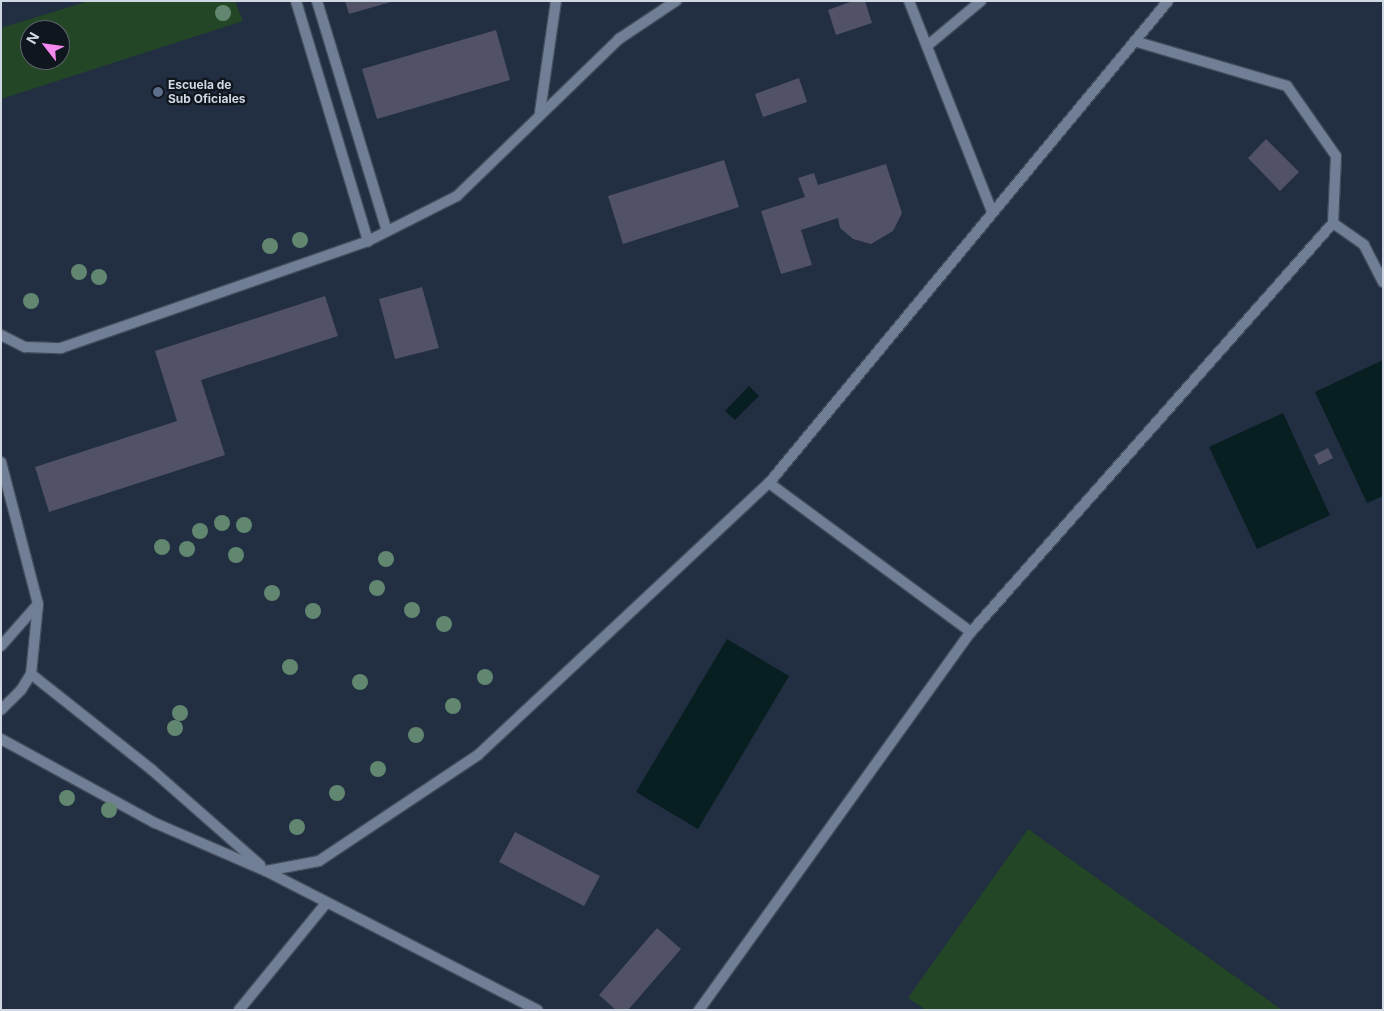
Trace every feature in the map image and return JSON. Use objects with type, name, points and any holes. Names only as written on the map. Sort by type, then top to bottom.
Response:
[{"type":"lane","points":[[296,1],[368,241]]},
{"type":"lane","points":[[317,1],[387,232]]},
{"type":"lane","points":[[540,112],[556,1]]},
{"type":"lane","points":[[1,335],[25,346],[61,348],[368,241],[387,232],[457,196],[540,112],[618,38],[676,1]]},
{"type":"lane","points":[[910,1],[992,212]]},
{"type":"lane","points":[[927,46],[981,1]]},
{"type":"lane","points":[[266,870],[319,861],[478,754],[768,483],[1168,1]]},
{"type":"lane","points":[[699,1010],[971,632],[1333,223],[1336,156],[1286,86],[1134,41]]},
{"type":"lane","points":[[1333,223],[1364,245],[1383,282]]},
{"type":"lane","points":[[1,462],[38,604],[31,674],[1,710]]},
{"type":"lane","points":[[768,483],[971,632]]},
{"type":"lane","points":[[1,646],[38,604]]},
{"type":"lane","points":[[31,674],[152,770],[266,870]]},
{"type":"lane","points":[[1,739],[155,823],[266,870],[538,1010]]},
{"type":"lane","points":[[239,1010],[328,902]]},
{"type":"green space","points":[[89,1],[235,1],[243,21],[1,99],[1,28],[20,22],[20,70],[70,70],[70,20],[27,20]]},
{"type":"green space","points":[[1028,829],[1282,1010],[926,1010],[908,998]]},
{"type":"shaded area","points":[[1383,360],[1383,496],[1367,503],[1315,392]]},
{"type":"shaded area","points":[[749,386],[759,396],[735,420],[725,411]]},
{"type":"shaded area","points":[[1283,413],[1330,515],[1257,549],[1209,447]]},
{"type":"shaded area","points":[[727,639],[789,676],[698,829],[636,792]]},
{"type":"building","points":[[345,1],[391,1],[391,2],[349,14]]},
{"type":"building","points":[[853,1],[865,1],[872,23],[836,35],[828,10]]},
{"type":"building","points":[[496,30],[510,80],[377,119],[362,69]]},
{"type":"building","points":[[799,78],[807,102],[763,117],[755,94]]},
{"type":"building","points":[[1266,139],[1299,172],[1280,191],[1248,158]]},
{"type":"building","points":[[724,160],[739,207],[623,244],[608,196]]},
{"type":"building","points":[[886,164],[902,213],[893,231],[871,244],[853,239],[840,228],[838,218],[801,230],[812,265],[781,274],[761,211],[805,197],[798,178],[814,173],[818,185]]},
{"type":"building","points":[[422,287],[439,348],[395,359],[379,299]]},
{"type":"building","points":[[325,296],[338,336],[201,380],[225,455],[49,512],[35,467],[177,421],[155,351]]},
{"type":"building","points":[[1328,448],[1333,458],[1319,465],[1314,455]]},
{"type":"building","points":[[515,832],[600,876],[584,906],[499,862]]},
{"type":"building","points":[[657,928],[681,949],[628,1010],[616,1010],[599,995]]},
{"type":"place","name":"Escuela de Sub Oficiales","points":[[158,92]]}]
